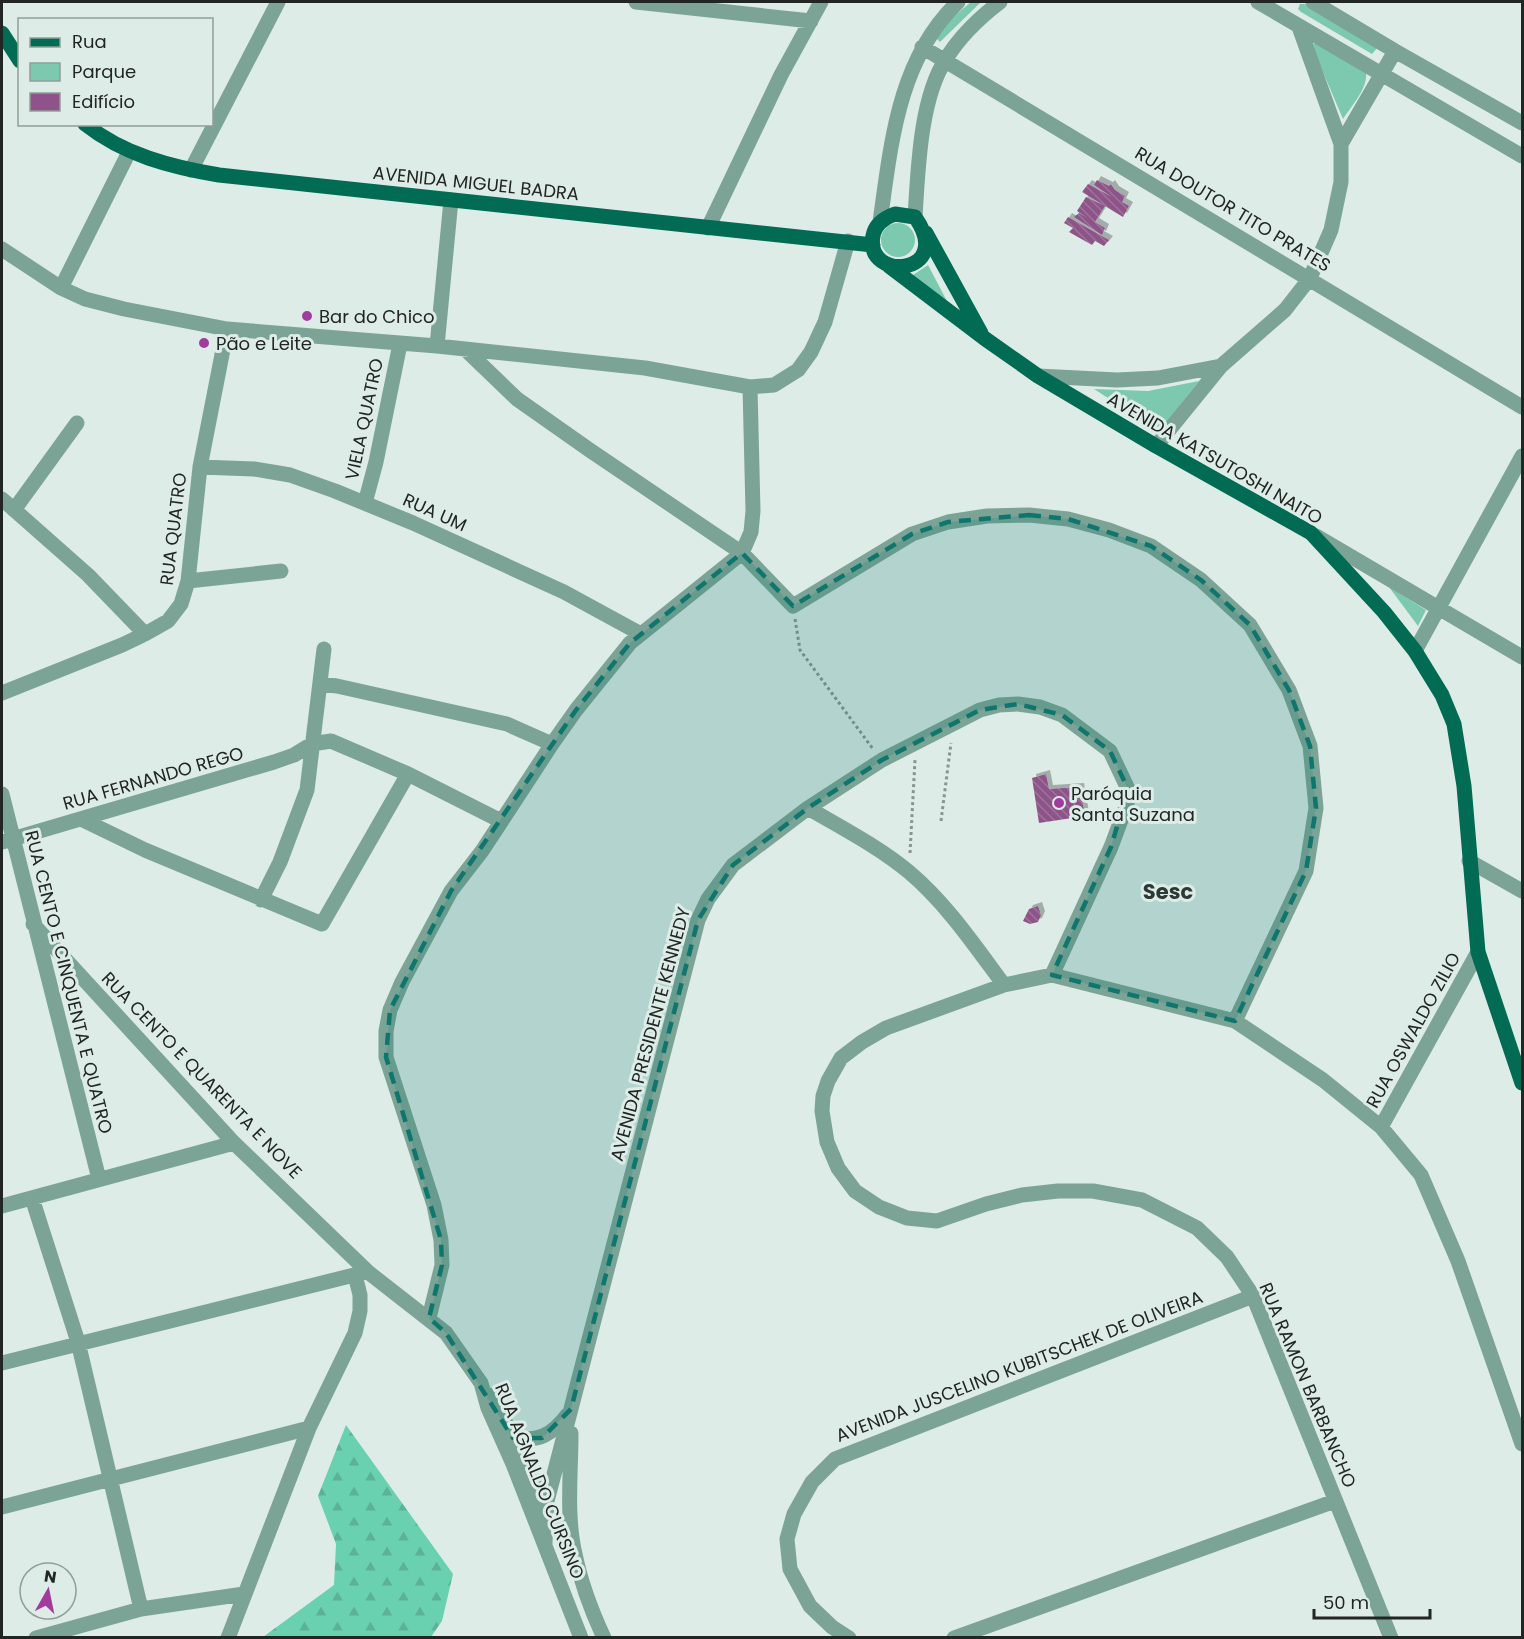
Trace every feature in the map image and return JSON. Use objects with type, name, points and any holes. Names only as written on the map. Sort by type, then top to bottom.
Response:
[{"type":"main road","points":[[2,33],[18,58]]},
{"type":"main road","name":"AVENIDA MIGUEL BADRA","points":[[88,126],[129,152],[191,171],[873,245]]},
{"type":"main road","points":[[895,214],[919,223],[984,338],[875,254],[872,237],[880,222],[895,214]]},
{"type":"main road","points":[[889,266],[898,268],[907,266],[922,255],[926,238],[919,223]]},
{"type":"main road","name":"AVENIDA KATSUTOSHI NAITO","points":[[984,338],[1038,376],[1156,446],[1311,533],[1384,612],[1415,651],[1442,695],[1454,724],[1464,786],[1478,952],[1522,1083]]},
{"type":"street","points":[[191,171],[278,2]]},
{"type":"street","points":[[636,2],[811,21]]},
{"type":"street","points":[[708,228],[781,75],[821,2]]},
{"type":"street","points":[[880,222],[891,146],[903,92],[922,47],[934,29],[958,2]]},
{"type":"street","points":[[919,223],[923,126],[935,82],[945,60],[976,20],[1000,2]]},
{"type":"street","points":[[1258,2],[1277,6],[1299,27],[1521,152]]},
{"type":"street","points":[[1313,2],[1522,123]]},
{"type":"street","points":[[1156,446],[1221,366],[1285,310],[1310,278],[1332,230],[1341,182],[1341,144],[1299,27]]},
{"type":"street","name":"RUA DOUTOR TITO PRATES","points":[[922,47],[1522,407]]},
{"type":"street","points":[[1341,144],[1395,51]]},
{"type":"street","points":[[61,288],[129,152]]},
{"type":"street","points":[[437,346],[451,200]]},
{"type":"street","points":[[2,249],[61,288],[85,299],[227,329],[437,346],[645,368],[750,387],[774,385],[798,370],[811,352],[825,322],[848,241]]},
{"type":"street","name":"RUA QUATRO","points":[[2,693],[145,634],[168,621],[181,604],[188,581],[200,467],[227,329]]},
{"type":"street","name":"VIELA QUATRO","points":[[365,503],[376,462],[400,344]]},
{"type":"street","points":[[465,350],[517,399],[742,553],[793,606],[912,534],[948,522],[987,516],[1029,515],[1068,519],[1109,530],[1151,546],[1201,580],[1250,625],[1289,690],[1310,746],[1316,808],[1306,871],[1235,1021]]},
{"type":"street","points":[[1038,376],[1116,380],[1158,378],[1221,366]]},
{"type":"street","points":[[429,1318],[442,1265],[441,1240],[434,1205],[386,1057],[386,1031],[390,1010],[402,982],[451,891],[576,710],[640,634],[742,553],[751,532],[753,510],[750,387]]},
{"type":"street","points":[[14,510],[77,423]]},
{"type":"street","points":[[1415,651],[1522,456]]},
{"type":"street","name":"RUA UM","points":[[200,467],[254,469],[290,476],[365,503],[564,592],[640,634]]},
{"type":"street","points":[[2,499],[88,575],[145,634]]},
{"type":"street","points":[[1311,533],[1522,657]]},
{"type":"street","points":[[188,581],[281,571]]},
{"type":"street","points":[[261,900],[280,862],[307,790],[324,649]]},
{"type":"street","points":[[320,684],[507,724],[552,744]]},
{"type":"street","name":"AVENIDA PRESIDENTE KENNEDY","points":[[545,1544],[546,1505],[698,920],[708,899],[733,865],[808,808],[882,760],[980,710],[999,705],[1018,704],[1040,707],[1062,715],[1110,751],[1128,789],[1127,804],[1111,847],[1052,975]]},
{"type":"street","points":[[312,744],[331,741],[340,744],[408,774],[501,821]]},
{"type":"street","name":"RUA FERNANDO REGO","points":[[7,841],[274,762],[294,755],[312,744]]},
{"type":"street","points":[[81,819],[145,850],[321,924],[408,774]]},
{"type":"street","name":"RUA CENTO E CINQUENTA E QUATRO","points":[[2,794],[7,841],[33,924],[99,1179]]},
{"type":"street","points":[[808,808],[861,839],[909,872],[938,901],[1004,985],[1052,975],[1235,1021],[1323,1080],[1381,1127],[1421,1175],[1458,1261],[1522,1444]]},
{"type":"street","points":[[1469,861],[1522,891]]},
{"type":"street","name":"RUA CENTO E QUARENTA E NOVE","points":[[33,924],[234,1143],[362,1273],[429,1318]]},
{"type":"street","name":"RUA OSWALDO ZILIO","points":[[1381,1127],[1478,952]]},
{"type":"street","name":"RUA RAMON BARBANCHO","points":[[1004,985],[886,1028],[841,1058],[828,1081],[823,1096],[822,1111],[827,1142],[838,1168],[855,1191],[879,1207],[907,1218],[937,1221],[986,1204],[1022,1195],[1094,1191],[1142,1200],[1197,1228],[1227,1257],[1253,1296],[1391,1638]]},
{"type":"street","points":[[2,1206],[234,1143]]},
{"type":"street","points":[[32,1198],[78,1342],[141,1609]]},
{"type":"street","points":[[2,1363],[78,1342],[362,1273],[360,1311],[355,1333],[309,1428],[228,1638]]},
{"type":"street","name":"AVENIDA JUSCELINO KUBITSCHEK DE OLIVEIRA","points":[[849,1638],[832,1627],[810,1606],[790,1569],[787,1539],[794,1514],[812,1482],[835,1459],[1253,1296]]},
{"type":"street","name":"RUA AGNALDO CURSINO","points":[[429,1318],[446,1333],[481,1383],[492,1419],[513,1464],[581,1638]]},
{"type":"street","points":[[481,1383],[500,1411],[579,1569],[588,1603],[604,1638]]},
{"type":"street","points":[[513,1438],[531,1440],[542,1438],[555,1428],[571,1409]]},
{"type":"street","name":"AVENIDA PRESIDENTE KENNEDY","points":[[571,1409],[570,1505],[574,1552],[579,1569]]},
{"type":"street","points":[[2,1507],[110,1477],[309,1428]]},
{"type":"street","points":[[513,1464],[546,1505],[556,1508],[570,1505]]},
{"type":"street","points":[[954,1638],[1335,1502]]},
{"type":"street","points":[[36,1638],[141,1609],[244,1594]]},
{"type":"path","points":[[793,606],[800,650],[882,760]]},
{"type":"path","points":[[941,821],[952,735]]},
{"type":"path","points":[[909,859],[915,756]]},
{"type":"highlighted area","points":[[1029,515],[1068,519],[1151,546],[1201,580],[1250,625],[1289,690],[1310,746],[1316,808],[1306,871],[1235,1021],[1052,975],[1111,847],[1128,789],[1110,751],[1062,715],[1018,704],[980,710],[882,760],[808,808],[733,865],[698,920],[571,1409],[542,1438],[513,1438],[446,1333],[429,1318],[442,1265],[441,1240],[386,1057],[390,1010],[451,891],[576,710],[630,643],[742,553],[793,606],[912,534],[948,522]]},
{"type":"green space","points":[[971,2],[981,2],[940,42],[935,37],[947,22]]},
{"type":"green space","points":[[1300,4],[1305,4],[1378,47],[1372,54],[1301,12],[1298,9]]},
{"type":"green space","points":[[1319,43],[1366,73],[1362,91],[1343,119],[1314,51],[1313,44]]},
{"type":"green space","points":[[898,223],[910,228],[915,240],[910,252],[898,257],[886,252],[881,240],[886,228]]},
{"type":"green space","points":[[928,265],[949,305],[913,275]]},
{"type":"green space","points":[[1199,381],[1159,431],[1094,389],[1148,391]]},
{"type":"green space","points":[[1389,587],[1426,610],[1418,626]]},
{"type":"green space","points":[[346,1425],[453,1574],[442,1621],[431,1637],[263,1637],[334,1585],[336,1544],[318,1496]]},
{"type":"building","points":[[1097,180],[1109,186],[1111,184],[1115,190],[1125,196],[1122,202],[1129,206],[1123,217],[1082,192],[1088,184],[1112,197],[1094,185]]},
{"type":"building","points":[[1086,197],[1105,206],[1095,222],[1105,228],[1102,235],[1074,217],[1079,213],[1088,218],[1077,211]]},
{"type":"building","points":[[1068,217],[1109,240],[1104,246],[1095,241],[1092,245],[1069,232],[1073,228],[1064,223]]},
{"type":"building","name":"Paróquia Santa Suzana","points":[[1046,774],[1049,789],[1080,787],[1085,816],[1039,823],[1032,778]]},
{"type":"building","points":[[1038,906],[1041,915],[1038,922],[1030,924],[1023,921],[1029,909]]},
{"type":"place","name":"Bar do Chico","points":[[307,316]]},
{"type":"place","name":"Pão e Leite","points":[[204,343]]},
{"type":"place","name":"Paróquia Santa Suzana","points":[[1059,803]]},
{"type":"district","name":"Sesc","points":[[1168,891]]}]
